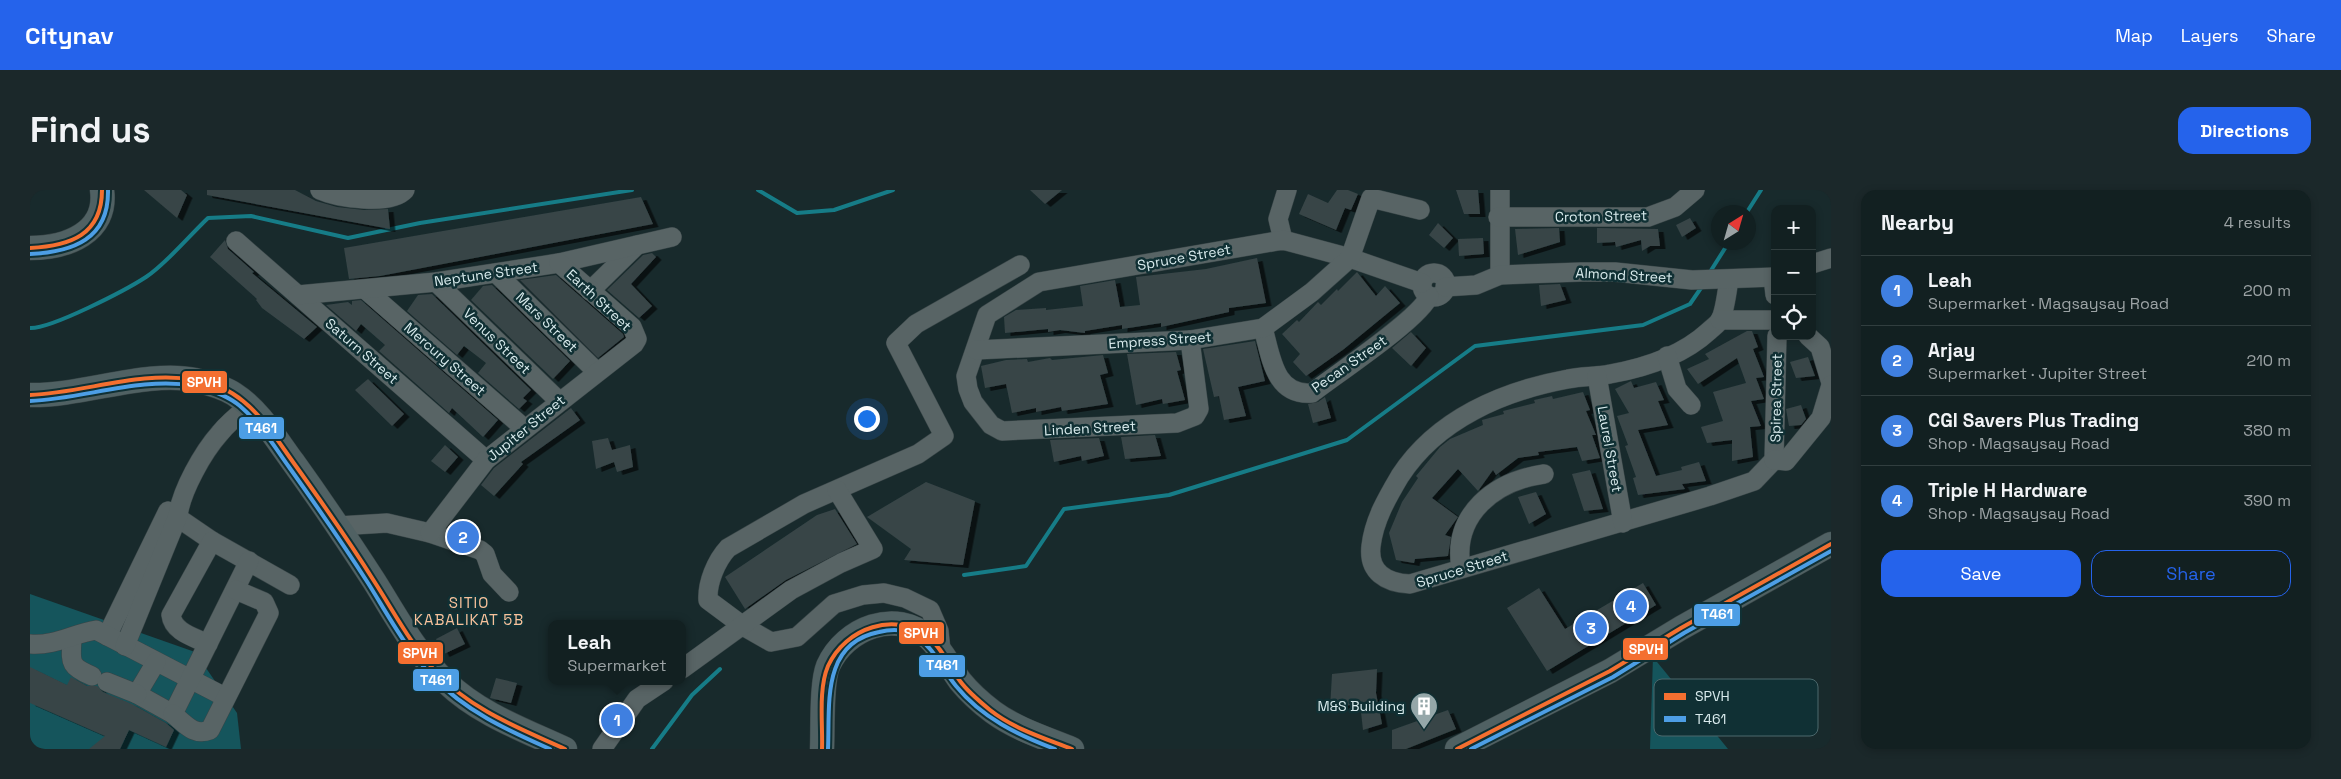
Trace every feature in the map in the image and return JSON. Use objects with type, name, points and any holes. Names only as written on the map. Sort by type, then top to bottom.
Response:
[{"type":"main road","points":[[30,248],[64,244],[85,233],[100,217],[103,208],[102,190]]},
{"type":"main road","points":[[30,395],[71,393],[152,379],[176,378],[216,386],[233,394],[249,406],[268,428],[338,526],[420,653],[447,683],[502,720],[565,749]]},
{"type":"main road","points":[[1457,749],[1610,670],[1831,544]]},
{"type":"main road","points":[[822,749],[825,678],[828,666],[837,652],[856,633],[877,625],[894,622],[908,625],[927,636],[941,650],[960,680],[994,713],[1018,727],[1072,749]]},
{"type":"street","points":[[320,190],[330,194],[364,198],[391,198],[404,190]]},
{"type":"street","points":[[1283,240],[1278,219],[1287,190]]},
{"type":"street","points":[[1500,190],[1498,217],[1500,275]]},
{"type":"street","name":"Croton Street","points":[[1498,217],[1648,217],[1675,207],[1695,190]]},
{"type":"street","points":[[1350,258],[1370,198],[1420,210]]},
{"type":"street","name":"Neptune Street","points":[[298,295],[436,282],[559,263],[672,237]]},
{"type":"street","name":"Spruce Street","points":[[976,350],[984,320],[990,311],[1039,282],[1283,240],[1350,258],[1432,289]]},
{"type":"street","name":"Saturn Street","points":[[236,241],[486,460]]},
{"type":"street","points":[[590,292],[638,244]]},
{"type":"street","name":"Empress Street","points":[[976,350],[1190,340],[1263,328],[1312,292],[1350,258]]},
{"type":"street","points":[[1816,263],[1831,258]]},
{"type":"street","name":"Earth Street","points":[[559,263],[632,328],[637,339]]},
{"type":"street","points":[[941,650],[939,631],[930,610],[906,598],[884,593],[863,595],[834,604],[797,637],[771,642],[742,626],[708,600],[708,592],[720,557],[728,548],[804,504],[918,454],[944,436],[896,342],[916,324],[1020,265]]},
{"type":"street","name":"Almond Street","points":[[1432,289],[1476,285],[1500,275],[1598,271],[1692,280],[1771,283]]},
{"type":"street","name":"Mars Street","points":[[496,272],[597,372]]},
{"type":"street","points":[[1722,280],[1720,320],[1771,320]]},
{"type":"street","name":"Venus Street","points":[[436,282],[558,401]]},
{"type":"street","name":"Pecan Street","points":[[1263,328],[1276,374],[1283,383],[1300,394],[1312,392],[1409,320],[1427,302],[1432,289]]},
{"type":"street","name":"Mercury Street","points":[[366,290],[525,429]]},
{"type":"street","name":"Spruce Street","points":[[1720,320],[1698,341],[1656,362],[1597,376],[1569,378],[1523,390],[1480,406],[1438,432],[1410,462],[1390,492],[1378,516],[1370,556],[1378,573],[1393,584],[1410,584],[1624,523],[1754,481],[1774,460]]},
{"type":"street","name":"Jupiter Street","points":[[430,533],[486,460],[558,401],[634,344],[637,339]]},
{"type":"street","name":"Linden Street","points":[[976,350],[966,376],[968,390],[973,402],[991,425],[1002,431],[1024,431],[1187,421],[1195,416],[1199,409],[1190,340]]},
{"type":"street","name":"Spirea Street","points":[[1774,460],[1777,340]]},
{"type":"street","points":[[1774,460],[1786,460],[1821,418],[1831,384],[1820,346],[1813,340]]},
{"type":"street","points":[[1667,356],[1677,389],[1691,405]]},
{"type":"street","name":"Laurel Street","points":[[1597,376],[1624,523]]},
{"type":"street","points":[[107,636],[194,473],[220,433],[249,406]]},
{"type":"street","points":[[1461,568],[1459,540],[1464,526],[1474,511],[1490,495],[1509,483],[1544,474]]},
{"type":"street","points":[[686,666],[791,590],[841,563],[873,549],[837,490]]},
{"type":"street","points":[[175,510],[212,541],[290,585]]},
{"type":"street","points":[[125,646],[175,510]]},
{"type":"street","points":[[338,526],[387,523],[430,533],[483,552],[492,574],[509,592]]},
{"type":"street","points":[[208,644],[177,628],[172,623],[171,615],[212,541]]},
{"type":"street","points":[[174,714],[249,561]]},
{"type":"street","points":[[72,638],[71,661],[75,668],[137,694],[174,714],[194,732],[202,733],[210,730],[269,613],[264,602],[236,590]]},
{"type":"street","points":[[30,644],[39,645],[72,638],[79,633],[96,630],[189,680],[225,697]]},
{"type":"street","points":[[137,694],[156,662]]},
{"type":"street","points":[[602,749],[636,699],[657,685]]},
{"type":"shaded area","points":[[30,594],[195,652],[237,713],[241,749],[30,749]]},
{"type":"shaded area","points":[[1653,657],[1671,679],[1654,679],[1654,736],[1717,736],[1728,749],[1650,749]]},
{"type":"building","points":[[144,190],[181,190],[187,195],[177,218]]},
{"type":"building","points":[[207,190],[295,190],[316,201],[337,207],[364,210],[388,209],[390,229],[207,195]]},
{"type":"building","points":[[1030,190],[1062,190],[1045,204]]},
{"type":"building","points":[[1337,190],[1348,190],[1358,194],[1351,210],[1345,208],[1336,230],[1299,214],[1308,194],[1328,203]]},
{"type":"building","points":[[1456,190],[1478,190],[1480,214],[1464,214]]},
{"type":"building","points":[[641,197],[653,224],[380,276],[349,279],[344,248]]},
{"type":"building","points":[[1690,218],[1696,228],[1682,237],[1676,225]]},
{"type":"building","points":[[1438,223],[1453,238],[1444,248],[1429,235]]},
{"type":"building","points":[[1559,228],[1560,242],[1518,255],[1515,229]]},
{"type":"building","points":[[1597,228],[1658,229],[1660,246],[1650,246],[1642,251],[1641,240],[1616,247],[1615,242],[1597,243]]},
{"type":"building","points":[[1483,238],[1484,254],[1459,256],[1458,239]]},
{"type":"building","points":[[225,240],[228,249],[254,272],[252,273],[317,327],[304,339],[262,308],[257,299],[210,257]]},
{"type":"building","points":[[652,253],[656,257],[631,284],[652,306],[639,318],[607,290],[643,255]]},
{"type":"building","points":[[1257,258],[1266,303],[1229,308],[1229,312],[1161,327],[1161,323],[1122,329],[1122,325],[1085,331],[1085,333],[1060,330],[1048,332],[1048,329],[1005,333],[1004,317],[1016,310],[1046,308],[1046,310],[1083,306],[1080,286],[1115,280],[1120,307],[1140,305],[1136,277],[1206,269]]},
{"type":"building","points":[[1357,272],[1376,296],[1385,286],[1400,303],[1344,349],[1306,376],[1293,362],[1300,354],[1282,334],[1297,320],[1299,322],[1318,302],[1321,305],[1337,289],[1338,291]]},
{"type":"building","points":[[556,275],[623,334],[624,337],[598,358],[520,280]]},
{"type":"building","points":[[1560,284],[1566,300],[1541,306],[1539,285]]},
{"type":"building","points":[[492,285],[570,361],[553,379],[471,300],[483,286]]},
{"type":"building","points":[[432,294],[531,390],[523,398],[527,401],[519,409],[478,373],[486,363],[464,346],[457,355],[407,311],[418,295]]},
{"type":"building","points":[[361,300],[498,420],[483,437],[452,408],[449,413],[379,351],[385,345],[361,324],[356,331],[326,305],[348,302],[352,305],[352,301]]},
{"type":"building","points":[[1747,331],[1752,331],[1758,347],[1753,349],[1764,377],[1756,378],[1764,399],[1751,401],[1761,426],[1750,427],[1753,457],[1732,461],[1732,440],[1707,443],[1701,427],[1723,421],[1713,392],[1746,383],[1737,358],[1698,384],[1687,369],[1709,359],[1705,354]]},
{"type":"building","points":[[1411,332],[1426,348],[1411,366],[1392,348]]},
{"type":"building","points":[[1255,341],[1265,381],[1238,387],[1246,416],[1224,420],[1219,396],[1214,397],[1203,349]]},
{"type":"building","points":[[1176,352],[1181,370],[1177,371],[1185,400],[1163,404],[1162,399],[1136,405],[1127,354]]},
{"type":"building","points":[[1103,355],[1108,373],[1100,375],[1108,404],[1062,411],[1061,407],[1036,412],[1036,408],[1012,413],[1006,384],[985,388],[981,366],[1006,360],[1027,359],[1028,362],[1050,358],[1052,360]]},
{"type":"building","points":[[1808,357],[1815,376],[1796,378],[1790,362]]},
{"type":"building","points":[[368,379],[404,414],[392,426],[355,390]]},
{"type":"building","points":[[1631,381],[1634,388],[1656,382],[1664,400],[1658,401],[1668,425],[1638,430],[1656,476],[1682,470],[1681,467],[1699,462],[1706,481],[1682,484],[1685,489],[1638,495],[1633,478],[1636,477],[1625,446],[1628,445],[1617,416],[1629,413],[1615,389]]},
{"type":"building","points":[[1583,392],[1590,410],[1586,411],[1596,435],[1592,435],[1600,458],[1582,461],[1577,447],[1538,452],[1539,455],[1518,458],[1496,475],[1493,470],[1478,491],[1458,469],[1432,498],[1458,517],[1445,535],[1451,537],[1448,556],[1415,559],[1414,563],[1396,560],[1389,533],[1402,502],[1418,478],[1416,476],[1440,447],[1450,439],[1483,425],[1482,420],[1504,414],[1503,411],[1535,403],[1534,400],[1552,396],[1553,399]]},
{"type":"building","points":[[1325,397],[1331,418],[1313,423],[1308,404],[1318,402]]},
{"type":"building","points":[[1801,405],[1806,419],[1801,425],[1789,426],[1786,409]]},
{"type":"building","points":[[571,408],[580,420],[521,462],[523,464],[494,496],[481,485],[494,468]]},
{"type":"building","points":[[1155,435],[1161,456],[1125,459],[1121,437]]},
{"type":"building","points":[[608,438],[612,450],[630,445],[633,467],[617,472],[614,462],[596,469],[592,441]]},
{"type":"building","points":[[1099,438],[1104,456],[1082,461],[1081,456],[1054,462],[1050,440]]},
{"type":"building","points":[[445,445],[458,457],[445,472],[431,461]]},
{"type":"building","points":[[1590,470],[1603,509],[1584,511],[1572,474]]},
{"type":"building","points":[[926,482],[975,501],[963,565],[904,560],[911,549],[867,517]]},
{"type":"building","points":[[1536,492],[1546,514],[1529,524],[1518,497]]},
{"type":"building","points":[[835,509],[857,544],[786,580],[745,609],[725,577],[817,515]]},
{"type":"building","points":[[1643,583],[1656,605],[1547,671],[1507,608],[1539,588],[1565,629]]},
{"type":"building","points":[[457,628],[465,644],[444,654],[436,639]]},
{"type":"building","points":[[30,667],[67,685],[71,677],[87,686],[97,686],[103,692],[132,704],[166,723],[174,730],[166,747],[129,730],[120,749],[89,749],[105,736],[30,703]]},
{"type":"building","points":[[1377,669],[1376,693],[1382,724],[1363,730],[1360,703],[1330,709],[1332,674]]},
{"type":"building","points":[[496,678],[517,683],[511,703],[490,698]]},
{"type":"building","name":"M&S Building","points":[[1448,710],[1456,729],[1406,749],[1392,749],[1392,730]]},
{"type":"waterway","points":[[30,328],[40,327],[71,316],[146,277],[170,257],[208,218],[251,216],[348,238],[420,223],[632,190]]},
{"type":"waterway","points":[[758,190],[797,213],[834,210],[893,190]]},
{"type":"waterway","points":[[1751,205],[1761,190]]},
{"type":"waterway","points":[[1710,272],[1724,250]]},
{"type":"waterway","points":[[964,575],[1026,566],[1064,509],[1169,495],[1347,440],[1475,346],[1643,325],[1690,304],[1703,285]]},
{"type":"waterway","points":[[652,749],[692,695],[720,669]]},
{"type":"transit line","name":"SPVH","points":[[30,248],[45,247],[70,241],[90,228],[101,205],[102,190]]},
{"type":"transit line","name":"T461","points":[[30,254],[60,250],[86,240],[102,220],[107,207],[108,190]]},
{"type":"transit line","name":"SPVH","points":[[30,395],[133,380],[175,378],[208,383],[227,390],[238,397],[258,415],[276,438],[345,536],[411,640],[436,672],[464,697],[480,708],[565,749]]},
{"type":"transit line","name":"T461","points":[[30,401],[133,386],[175,384],[207,389],[235,402],[254,420],[272,443],[349,554],[406,643],[432,676],[458,700],[472,709],[502,727],[550,749]]},
{"type":"transit line","name":"SPVH","points":[[1457,749],[1610,671],[1681,628],[1831,544]]},
{"type":"transit line","name":"T461","points":[[1471,749],[1613,677],[1684,633],[1831,551]]},
{"type":"transit line","name":"SPVH","points":[[822,749],[822,696],[828,666],[846,642],[872,627],[887,625],[902,625],[916,630],[934,642],[956,676],[967,689],[999,717],[1072,749]]},
{"type":"transit line","name":"T461","points":[[828,749],[832,678],[838,662],[847,649],[860,638],[893,630],[907,632],[923,641],[956,686],[989,716],[1014,731],[1055,749]]},
{"type":"place","name":"Arjay","points":[[463,537]]},
{"type":"place","name":"Triple H Hardware","points":[[1631,606]]},
{"type":"place","name":"CGI Savers Plus Trading","points":[[1591,628]]},
{"type":"place","name":"Leah","points":[[617,720]]},
{"type":"place","name":"M&S Building","points":[[1424,730]]},
{"type":"district","name":"SITIO KABALIKAT 5B","points":[[469,610]]}]
